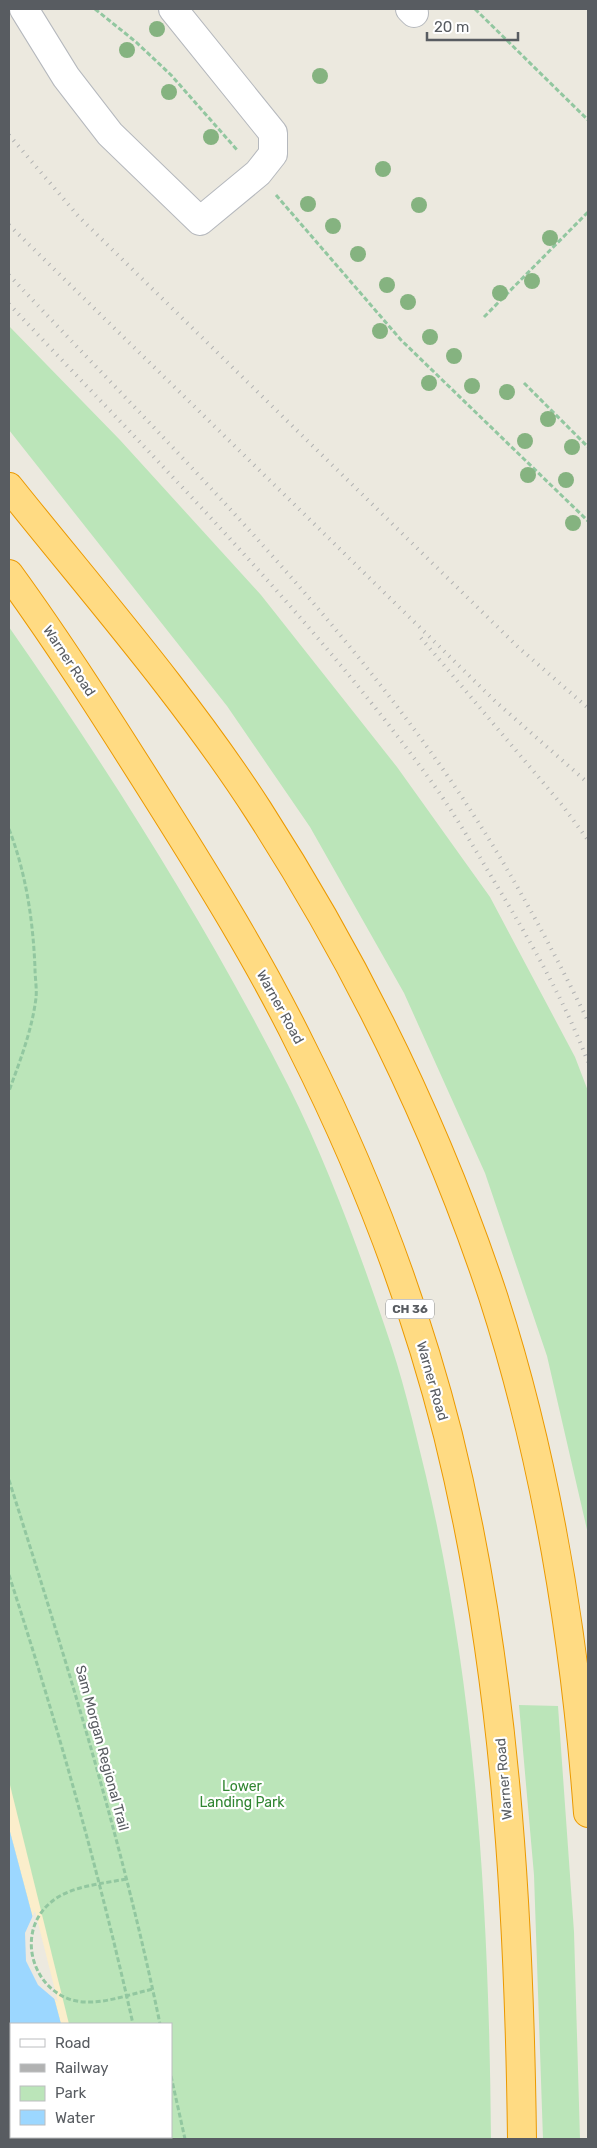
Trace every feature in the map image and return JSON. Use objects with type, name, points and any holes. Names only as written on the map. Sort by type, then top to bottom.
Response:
[{"type":"highway","points":[[9,487],[175,695],[256,807],[336,940],[373,1008],[419,1103],[493,1297],[525,1410],[550,1519],[572,1642],[588,1812]]},
{"type":"highway","name":"Warner Road","points":[[9,574],[105,715],[180,835],[252,955],[302,1046],[346,1141],[385,1234],[418,1334],[447,1433],[472,1541],[495,1684],[513,1887],[522,2139]]},
{"type":"lane","points":[[24,9],[66,77],[110,134],[200,221],[258,173],[273,154],[273,134],[174,9]]},
{"type":"path","points":[[95,9],[136,42],[171,75],[401,340],[588,521]]},
{"type":"path","points":[[475,9],[588,120]]},
{"type":"path","points":[[484,317],[588,212]]},
{"type":"path","points":[[524,384],[588,446]]},
{"type":"path","points":[[9,828],[18,853],[27,891],[34,949],[36,998],[22,1055],[9,1091]]},
{"type":"path","name":"Sam Morgan Regional Trail","points":[[9,1480],[70,1673],[126,1879],[160,2023]]},
{"type":"path","points":[[9,1575],[55,1720],[100,1885],[133,2023]]},
{"type":"path","points":[[126,1879],[73,1891],[60,1896],[41,1912],[32,1935],[32,1959],[43,1981],[62,1996],[85,2002],[100,2001],[153,1989]]},
{"type":"path","points":[[172,2080],[185,2139]]},
{"type":"green space","points":[[9,326],[120,440],[261,595],[397,767],[490,897],[575,1057],[588,1091],[588,1534],[547,1356],[485,1173],[404,993],[310,827],[227,706],[9,430]]},
{"type":"green space","name":"Lower Landing Park","points":[[9,627],[121,794],[225,967],[257,1026],[302,1114],[341,1204],[391,1345],[417,1438],[443,1558],[457,1640],[468,1723],[483,1889],[490,2056],[491,2139],[88,2139],[172,2138],[172,2023],[61,2023],[9,1828]]},
{"type":"green space","points":[[519,1705],[558,1706],[574,1932],[580,2139],[543,2139],[534,1875]]},
{"type":"sand","points":[[9,1781],[69,2023],[61,2023],[9,1828]]},
{"type":"water","points":[[9,1828],[61,2023],[10,2023],[10,2138],[88,2139],[9,2139]]},
{"type":"pier","points":[[35,1911],[58,2002],[38,1985],[26,1961],[25,1933]]},
{"type":"railway","points":[[9,135],[79,217],[518,647],[588,708]]},
{"type":"railway","points":[[9,225],[496,702],[588,783]]},
{"type":"railway","points":[[9,275],[240,520],[350,647],[402,713],[451,781],[489,839],[541,929],[588,1021]]},
{"type":"railway","points":[[9,304],[230,539],[284,599],[388,723],[436,788],[469,839],[559,996],[588,1062]]},
{"type":"railway","points":[[421,638],[562,805],[588,840]]}]
